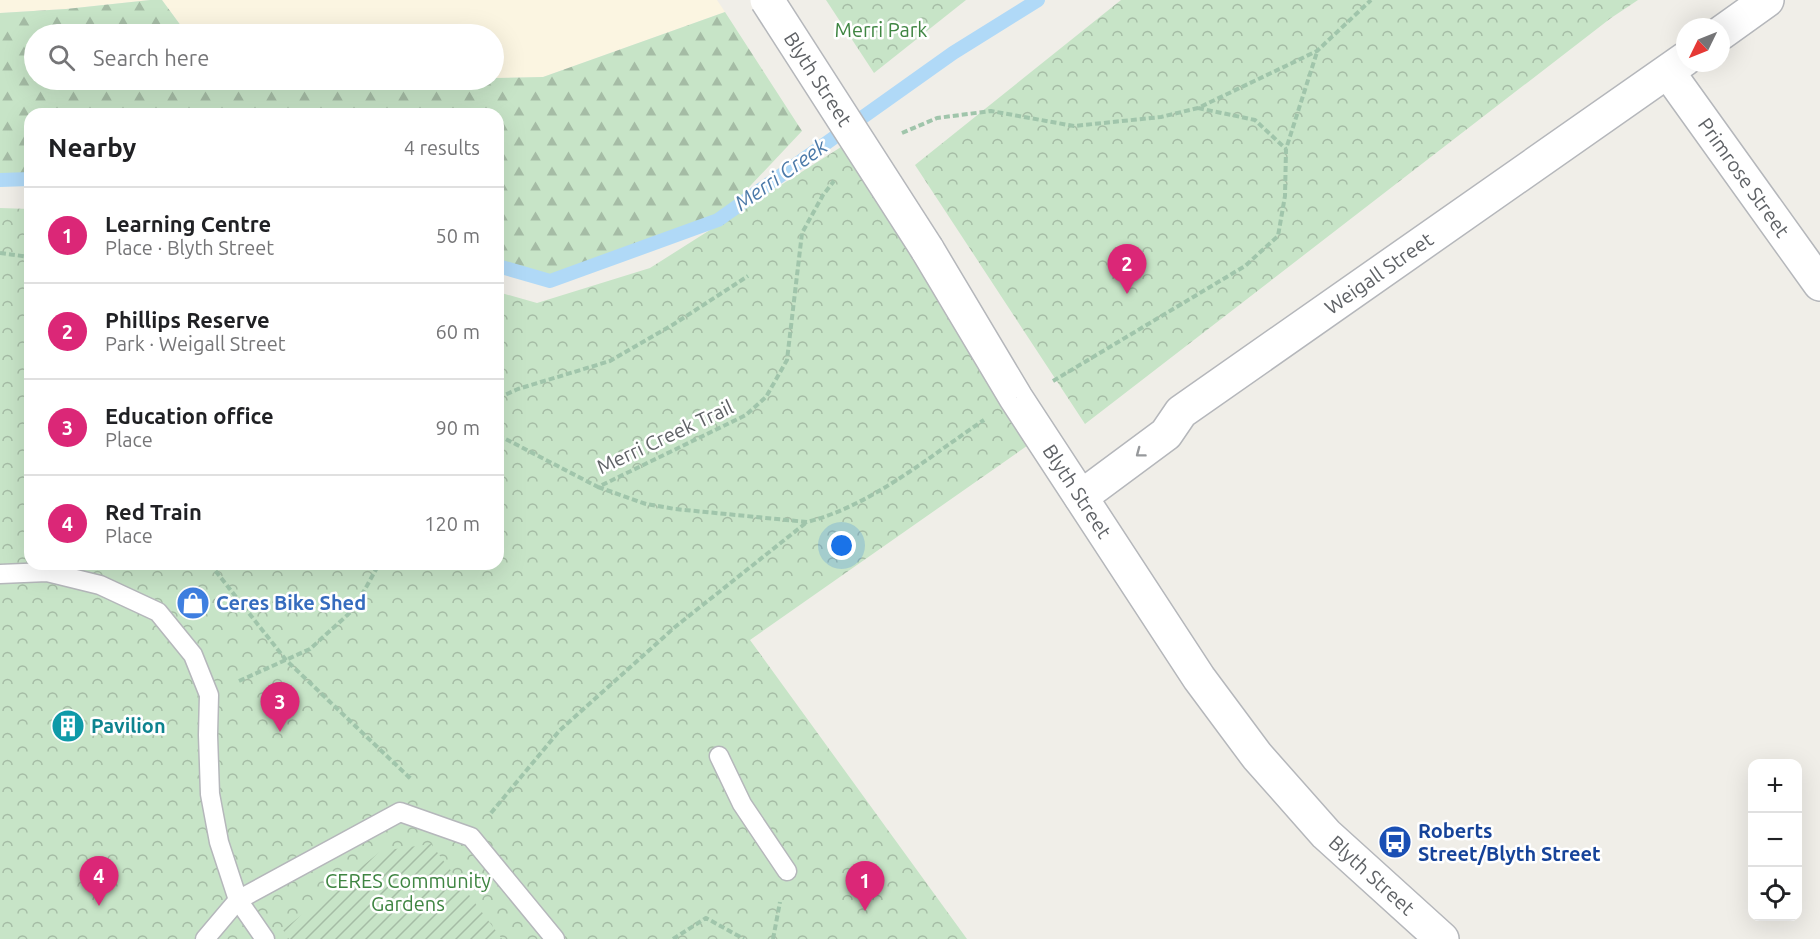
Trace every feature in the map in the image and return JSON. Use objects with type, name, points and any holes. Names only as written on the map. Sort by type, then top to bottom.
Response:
[{"type":"street","name":"Blyth Street","points":[[768,0],[927,249],[1016,398],[1199,678],[1257,756],[1326,834],[1442,939]]},
{"type":"street","points":[[1730,27],[1767,0]]},
{"type":"street","name":"Weigall Street","points":[[1081,497],[1166,434],[1181,412],[1676,66]]},
{"type":"street","name":"Primrose Street","points":[[1680,72],[1820,284]]},
{"type":"lane","points":[[0,574],[47,572],[100,585],[158,612],[193,655],[209,695],[210,794],[219,842],[238,900],[265,939]]},
{"type":"lane","points":[[718,756],[742,804],[787,871]]},
{"type":"lane","points":[[205,939],[238,900],[400,812],[471,837],[555,939]]},
{"type":"path","points":[[904,132],[937,118],[991,111],[1074,126],[1161,117],[1198,108],[1317,51],[1371,0]]},
{"type":"path","points":[[598,487],[646,504],[675,509],[807,522],[827,517],[916,468],[1016,398],[1061,378],[1245,266],[1278,236],[1284,196],[1286,149],[1317,51]]},
{"type":"path","points":[[1198,108],[1255,120],[1286,149]]},
{"type":"path","name":"Merri Creek Trail","points":[[504,438],[598,487],[746,416],[766,397],[787,360],[802,233],[832,183]]},
{"type":"path","points":[[0,253],[24,256]]},
{"type":"path","points":[[504,395],[610,361],[674,324],[748,276]]},
{"type":"path","points":[[471,837],[560,730],[675,627],[807,522]]},
{"type":"path","points":[[215,570],[286,660],[412,780]]},
{"type":"path","points":[[209,695],[310,649],[354,609],[376,570]]},
{"type":"path","points":[[673,939],[706,918],[744,939]]},
{"type":"shaded area","points":[[0,0],[150,0],[0,13]]},
{"type":"shaded area","points":[[162,0],[717,0],[725,12],[543,77],[504,78],[504,24],[180,24]]},
{"type":"green space","points":[[162,0],[180,24],[24,24],[24,90],[504,90],[504,78],[543,77],[725,12],[802,131],[718,220],[550,281],[504,268],[504,108],[24,108],[24,179],[0,180],[0,13]]},
{"type":"green space","name":"Merri Park","points":[[826,0],[966,0],[874,73]]},
{"type":"green space","points":[[1121,0],[1638,0],[1611,18],[1085,424],[915,165]]},
{"type":"green space","points":[[841,147],[1034,441],[750,640],[967,939],[0,939],[0,208],[24,209],[24,570],[504,570],[504,294],[537,303],[650,268]]},
{"type":"green space","name":"CERES Community Gardens","points":[[431,844],[502,939],[289,939],[283,930],[381,851]]},
{"type":"waterway","name":"Merri Creek","points":[[504,268],[550,281],[718,220],[953,53],[1038,0]]},
{"type":"waterway","name":"Merri Creek","points":[[0,180],[24,179]]},
{"type":"place","name":"Phillips Reserve","points":[[1127,294]]},
{"type":"place","name":"Ceres Bike Shed","points":[[193,603]]},
{"type":"place","name":"Pavilion","points":[[68,726]]},
{"type":"place","name":"Education office","points":[[280,732]]},
{"type":"place","name":"Roberts Street/Blyth Street","points":[[1395,842]]},
{"type":"place","name":"Red Train","points":[[99,906]]},
{"type":"place","name":"Learning Centre","points":[[865,911]]}]
